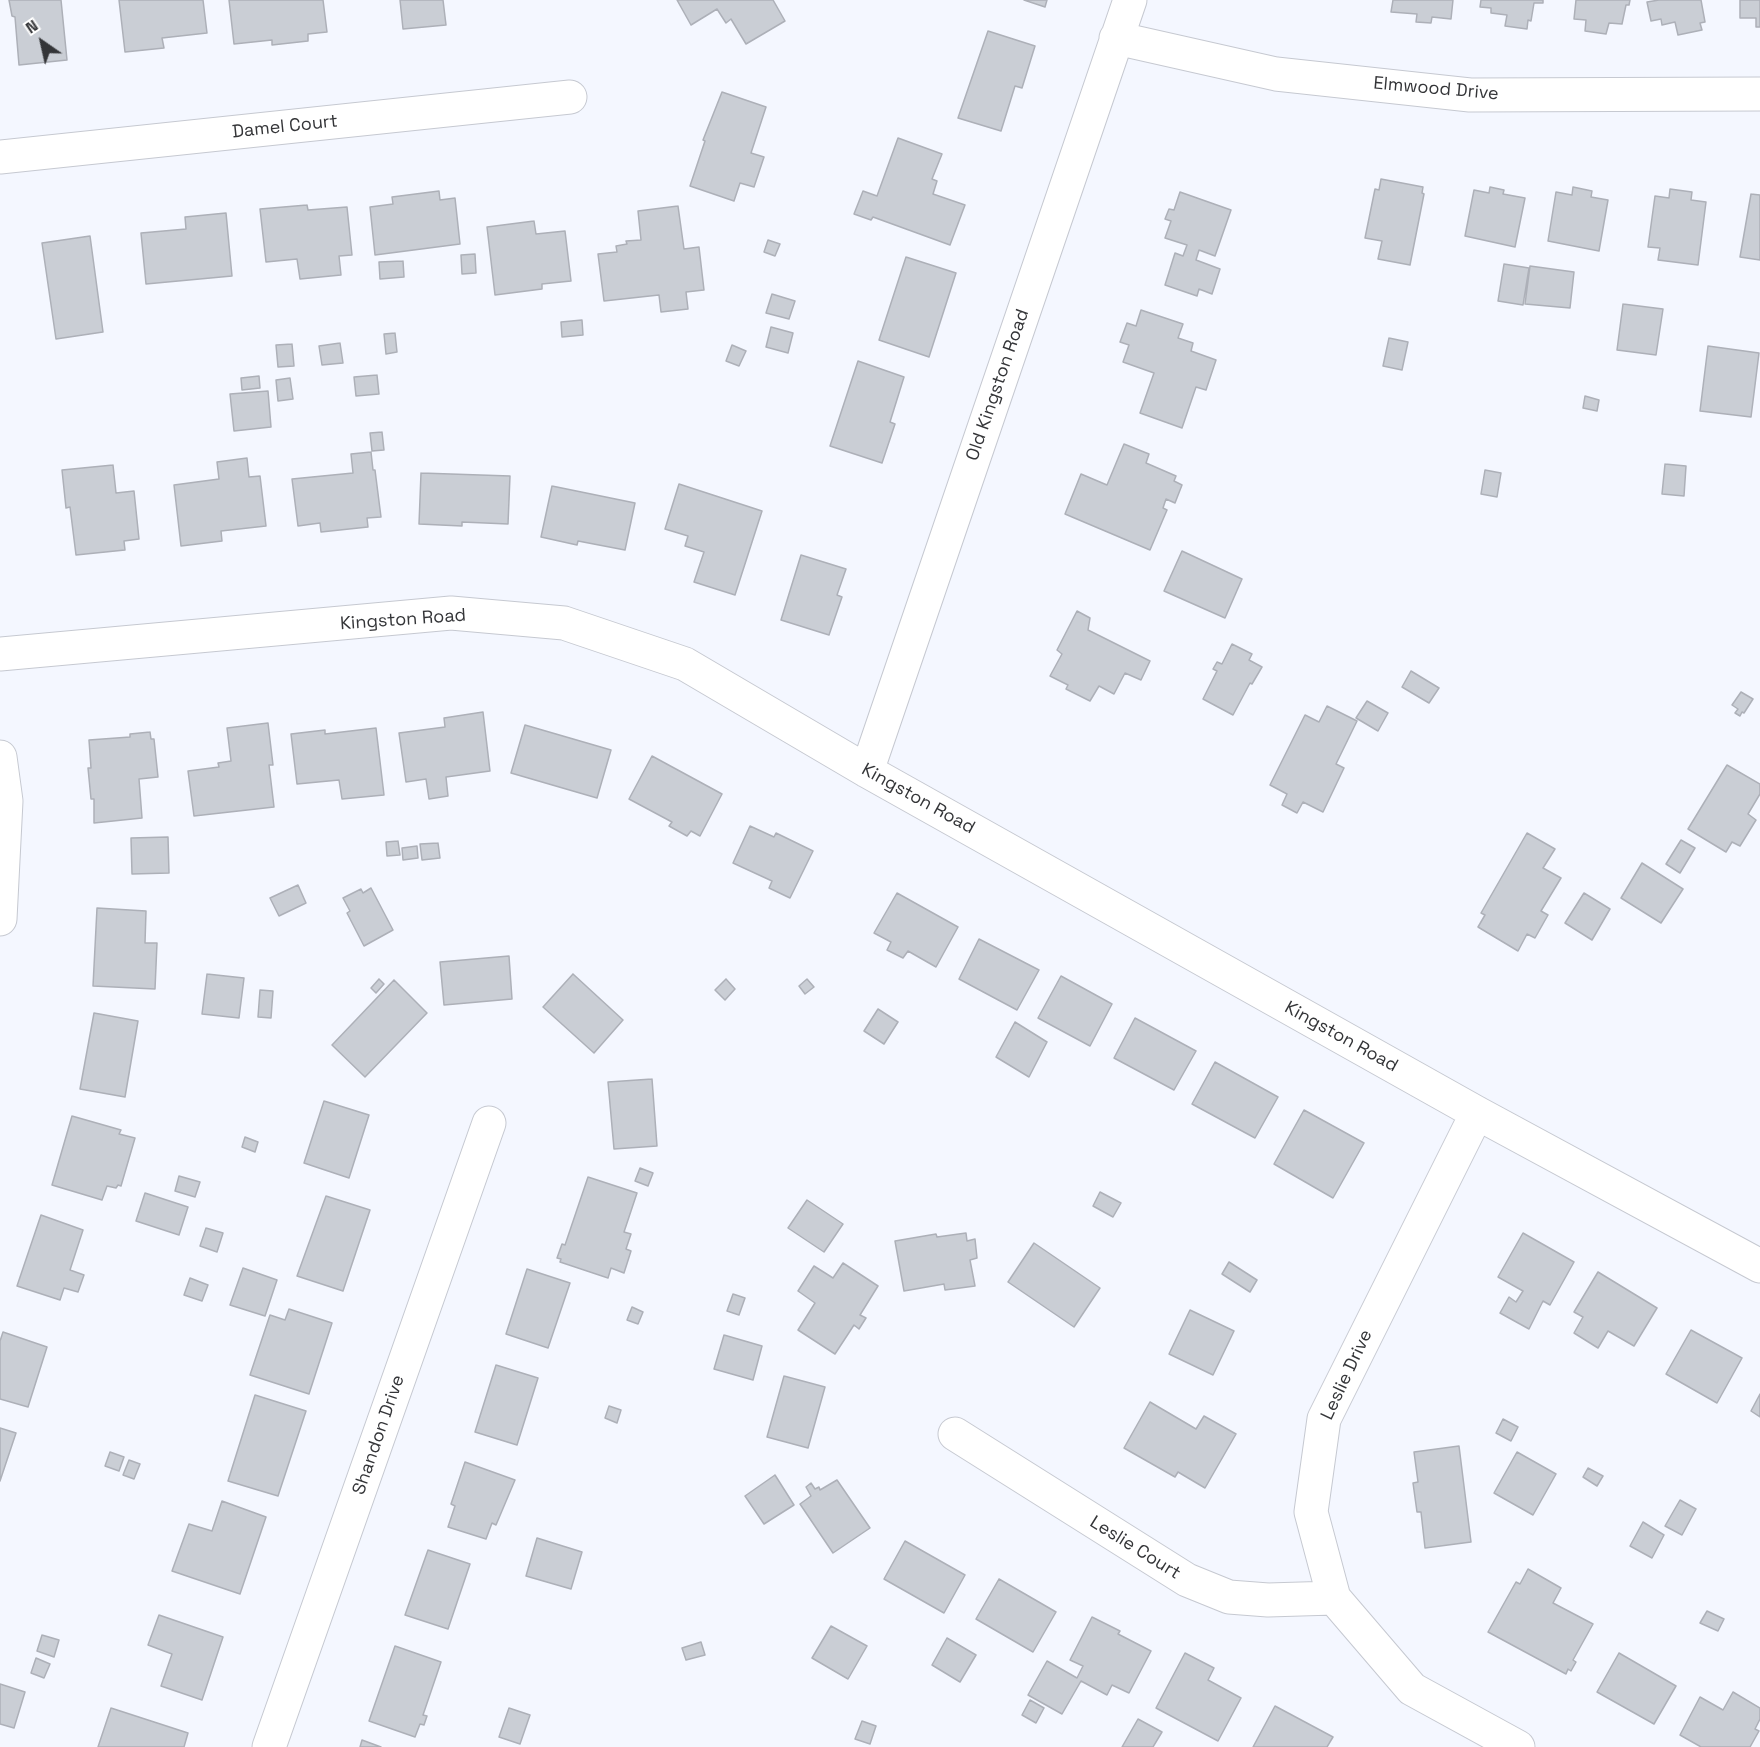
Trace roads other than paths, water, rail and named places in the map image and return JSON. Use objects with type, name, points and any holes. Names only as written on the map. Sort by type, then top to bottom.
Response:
[{"type":"street","name":"Old Kingston Road","points":[[867,771],[1130,0]]},
{"type":"street","name":"Elmwood Drive","points":[[1116,38],[1276,74],[1470,95],[1760,94]]},
{"type":"street","name":"Damel Court","points":[[0,157],[570,97]]},
{"type":"street","name":"Kingston Road","points":[[0,654],[451,613],[564,622],[685,664],[867,771],[1477,1113],[1760,1266]]},
{"type":"street","points":[[0,757],[6,801],[0,919]]},
{"type":"street","name":"Leslie Drive","points":[[1477,1113],[1324,1419],[1311,1512],[1334,1598],[1412,1689],[1518,1747]]},
{"type":"street","name":"Shandon Drive","points":[[269,1747],[489,1123]]},
{"type":"street","name":"Leslie Court","points":[[955,1434],[1187,1580],[1229,1597],[1268,1600],[1334,1598]]}]
